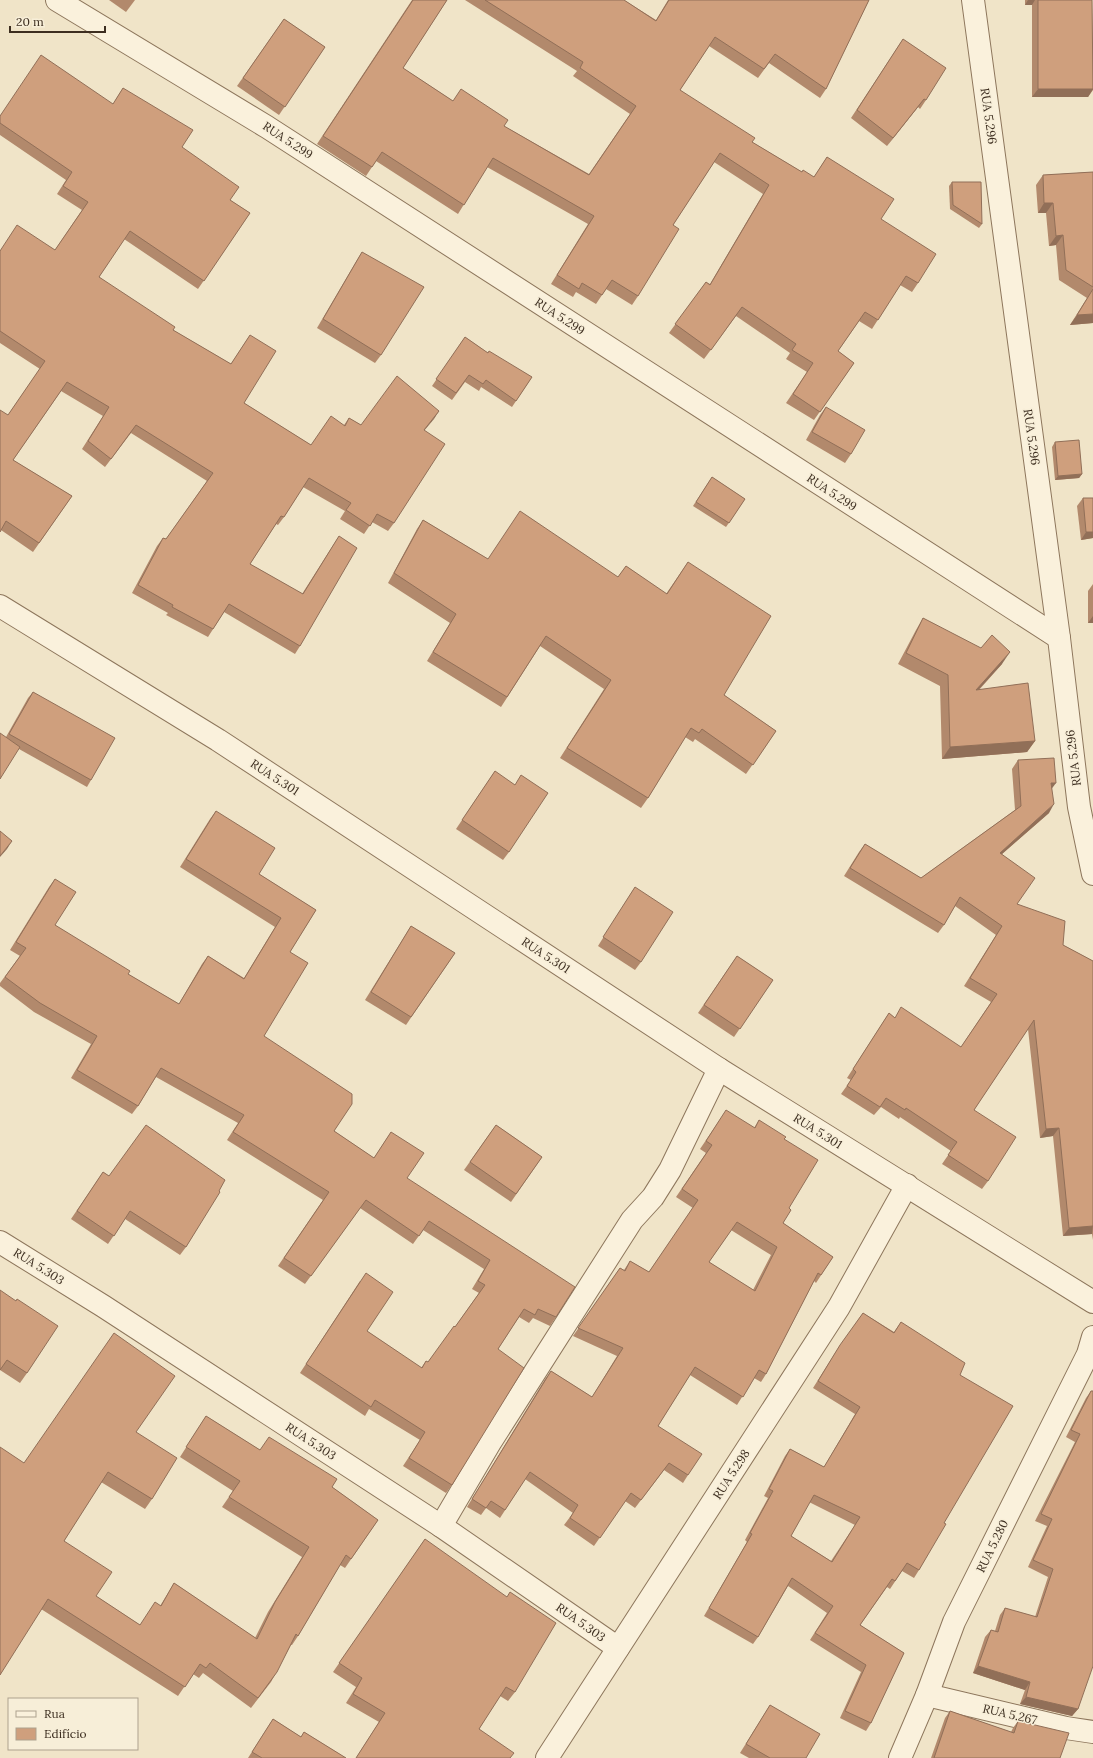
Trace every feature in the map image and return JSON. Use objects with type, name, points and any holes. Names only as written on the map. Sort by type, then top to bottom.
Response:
[{"type":"street","name":"RUA 5.299","points":[[57,0],[267,127],[1059,638]]},
{"type":"street","name":"RUA 5.296","points":[[973,0],[1059,638],[1078,807],[1093,874]]},
{"type":"street","name":"RUA 5.301","points":[[0,606],[218,740],[719,1069],[1093,1302]]},
{"type":"street","points":[[442,1526],[491,1441],[632,1220],[653,1197],[670,1170],[719,1069]]},
{"type":"street","name":"RUA 5.298","points":[[547,1758],[839,1307],[907,1185]]},
{"type":"street","name":"RUA 5.303","points":[[0,1242],[103,1306],[442,1526],[618,1648]]},
{"type":"street","name":"RUA 5.280","points":[[900,1758],[927,1695],[954,1622],[1091,1349]]},
{"type":"street","name":"RUA 5.267","points":[[927,1695],[1066,1728],[1093,1732]]},
{"type":"building","points":[[413,0],[447,0],[403,68],[453,101],[461,89],[508,120],[504,126],[589,175],[636,106],[580,68],[583,62],[485,0],[624,0],[656,21],[669,0],[869,0],[826,89],[775,54],[764,69],[715,37],[680,90],[755,138],[752,142],[802,172],[803,170],[814,177],[827,157],[894,199],[881,219],[936,254],[918,283],[906,276],[878,320],[865,312],[838,351],[854,363],[820,412],[793,394],[813,363],[792,350],[796,344],[742,307],[711,350],[675,324],[706,282],[710,285],[769,185],[720,153],[673,225],[679,229],[638,296],[612,280],[602,295],[582,283],[579,289],[557,275],[594,216],[493,158],[464,205],[382,152],[372,167],[323,136]]},
{"type":"building","points":[[1038,0],[1092,0],[1093,89],[1038,89]]},
{"type":"building","points":[[284,19],[325,47],[285,107],[243,78]]},
{"type":"building","points":[[903,39],[946,68],[926,100],[924,99],[893,138],[857,110]]},
{"type":"building","points":[[41,55],[113,104],[123,88],[193,130],[182,147],[239,187],[230,200],[250,213],[204,281],[130,231],[99,277],[175,327],[173,330],[231,364],[250,335],[276,351],[244,403],[311,445],[331,416],[345,426],[349,418],[361,425],[397,376],[439,411],[424,430],[445,444],[394,523],[377,514],[370,526],[346,510],[351,503],[309,478],[284,517],[281,516],[250,564],[303,594],[339,536],[357,548],[300,646],[229,604],[213,629],[172,607],[173,605],[138,585],[163,538],[166,539],[213,473],[136,425],[111,459],[88,441],[109,407],[67,382],[13,460],[72,496],[39,543],[6,521],[0,532],[0,410],[8,415],[45,361],[0,331],[0,251],[17,225],[55,250],[88,202],[63,186],[72,172],[0,123],[0,116]]},
{"type":"building","points":[[1093,172],[1093,287],[1066,270],[1063,235],[1056,236],[1053,203],[1044,203],[1043,175]]},
{"type":"building","points":[[952,182],[981,182],[982,224],[953,205]]},
{"type":"building","points":[[362,252],[424,287],[381,355],[323,319]]},
{"type":"building","points":[[1093,289],[1093,314],[1077,315]]},
{"type":"building","points":[[465,337],[488,353],[489,351],[532,377],[516,401],[486,380],[483,384],[469,375],[456,393],[436,379]]},
{"type":"building","points":[[826,407],[865,430],[851,454],[812,432]]},
{"type":"building","points":[[1079,440],[1082,474],[1058,476],[1055,442]]},
{"type":"building","points":[[712,477],[745,499],[729,523],[696,502]]},
{"type":"building","points":[[1083,498],[1093,498],[1093,532],[1086,532]]},
{"type":"building","points":[[520,511],[618,577],[626,566],[667,594],[688,562],[771,616],[724,695],[776,731],[753,765],[702,729],[699,733],[691,728],[648,798],[567,748],[611,680],[546,636],[507,697],[433,652],[456,614],[394,573],[423,520],[488,559]]},
{"type":"building","points":[[923,618],[981,648],[992,635],[1010,652],[976,690],[1028,683],[1035,741],[950,747],[948,675],[906,653]]},
{"type":"building","points":[[33,692],[115,738],[91,780],[9,734]]},
{"type":"building","points":[[0,733],[20,747],[0,779]]},
{"type":"building","points":[[1054,758],[1056,783],[1051,783],[1054,804],[1000,853],[1035,878],[1017,904],[1065,921],[1063,945],[1093,961],[1093,1226],[1069,1228],[1059,1128],[1046,1129],[1034,1020],[974,1110],[1016,1137],[988,1181],[948,1155],[957,1142],[906,1108],[905,1110],[886,1098],[880,1107],[847,1086],[856,1072],[853,1069],[889,1013],[895,1018],[901,1007],[961,1047],[997,994],[970,978],[1002,926],[960,897],[944,925],[850,868],[865,844],[921,878],[1021,806],[1018,760]]},
{"type":"building","points":[[495,771],[515,785],[521,775],[548,793],[509,852],[462,820]]},
{"type":"building","points":[[216,811],[275,848],[259,874],[316,910],[290,952],[308,963],[264,1036],[352,1094],[352,1104],[334,1131],[374,1158],[391,1132],[424,1153],[407,1178],[575,1287],[556,1317],[538,1309],[535,1315],[524,1309],[498,1349],[524,1368],[452,1485],[409,1458],[425,1432],[375,1400],[371,1407],[306,1364],[366,1273],[393,1292],[367,1331],[422,1368],[454,1326],[455,1327],[485,1285],[478,1281],[490,1260],[429,1221],[419,1236],[366,1200],[311,1276],[284,1258],[329,1192],[233,1132],[244,1115],[161,1068],[138,1106],[77,1070],[97,1036],[40,1003],[5,977],[26,948],[16,942],[55,879],[76,892],[55,925],[130,971],[128,974],[179,1004],[208,956],[244,979],[281,918],[186,859]]},
{"type":"building","points":[[0,831],[12,841],[0,856]]},
{"type":"building","points":[[635,887],[673,912],[641,962],[603,937]]},
{"type":"building","points":[[411,926],[455,953],[411,1017],[371,992]]},
{"type":"building","points":[[737,956],[773,980],[740,1029],[704,1005]]},
{"type":"building","points":[[726,1110],[755,1128],[759,1120],[786,1137],[784,1139],[818,1160],[789,1208],[791,1210],[783,1223],[833,1257],[821,1275],[818,1273],[766,1374],[759,1370],[743,1397],[695,1367],[658,1426],[702,1454],[688,1475],[669,1463],[641,1500],[631,1493],[600,1538],[570,1518],[578,1505],[530,1472],[505,1510],[491,1501],[486,1508],[472,1499],[551,1371],[592,1397],[623,1348],[578,1328],[620,1268],[625,1271],[630,1261],[649,1272],[698,1200],[682,1189],[712,1145],[706,1141]],"holes":[[[737,1222],[777,1247],[755,1291],[709,1262]]]},
{"type":"building","points":[[146,1125],[225,1180],[219,1191],[220,1192],[186,1247],[130,1211],[114,1236],[77,1211],[103,1172],[109,1176]]},
{"type":"building","points":[[496,1125],[542,1157],[516,1194],[470,1162]]},
{"type":"building","points":[[0,1290],[16,1301],[17,1299],[58,1326],[27,1373],[7,1360],[0,1370]]},
{"type":"building","points":[[863,1313],[894,1333],[901,1322],[965,1363],[960,1375],[1013,1406],[944,1523],[946,1524],[919,1570],[907,1563],[895,1581],[892,1579],[860,1625],[904,1653],[871,1723],[845,1711],[866,1665],[815,1633],[833,1606],[792,1578],[758,1637],[709,1608],[752,1534],[750,1533],[773,1491],[769,1489],[790,1449],[824,1467],[860,1407],[818,1381],[840,1345]],"holes":[[[814,1495],[860,1517],[832,1562],[791,1536]]]},
{"type":"building","points":[[114,1333],[175,1376],[136,1432],[177,1458],[152,1499],[108,1472],[64,1541],[112,1572],[96,1596],[140,1625],[155,1602],[161,1606],[174,1583],[257,1639],[275,1602],[309,1547],[229,1497],[240,1481],[186,1447],[206,1416],[260,1450],[269,1437],[337,1479],[332,1487],[378,1520],[351,1559],[346,1555],[298,1636],[296,1634],[277,1672],[258,1698],[210,1663],[206,1668],[200,1664],[185,1687],[48,1599],[0,1675],[0,1447],[24,1463]]},
{"type":"building","points":[[1091,1391],[1093,1391],[1093,1666],[1078,1709],[1026,1697],[1030,1682],[978,1666],[991,1630],[998,1632],[1005,1608],[1037,1617],[1053,1569],[1033,1560],[1052,1519],[1041,1514],[1080,1434],[1071,1430]]},
{"type":"building","points":[[425,1539],[507,1597],[510,1592],[556,1623],[515,1692],[506,1687],[479,1729],[514,1753],[510,1758],[356,1758],[385,1713],[353,1694],[362,1678],[339,1663]]},
{"type":"building","points":[[770,1705],[820,1734],[806,1758],[770,1758],[746,1744]]},
{"type":"building","points":[[950,1711],[1014,1733],[1018,1721],[1069,1733],[1060,1758],[934,1758]]},
{"type":"building","points":[[273,1719],[301,1737],[304,1732],[346,1758],[262,1758],[252,1752]]}]
